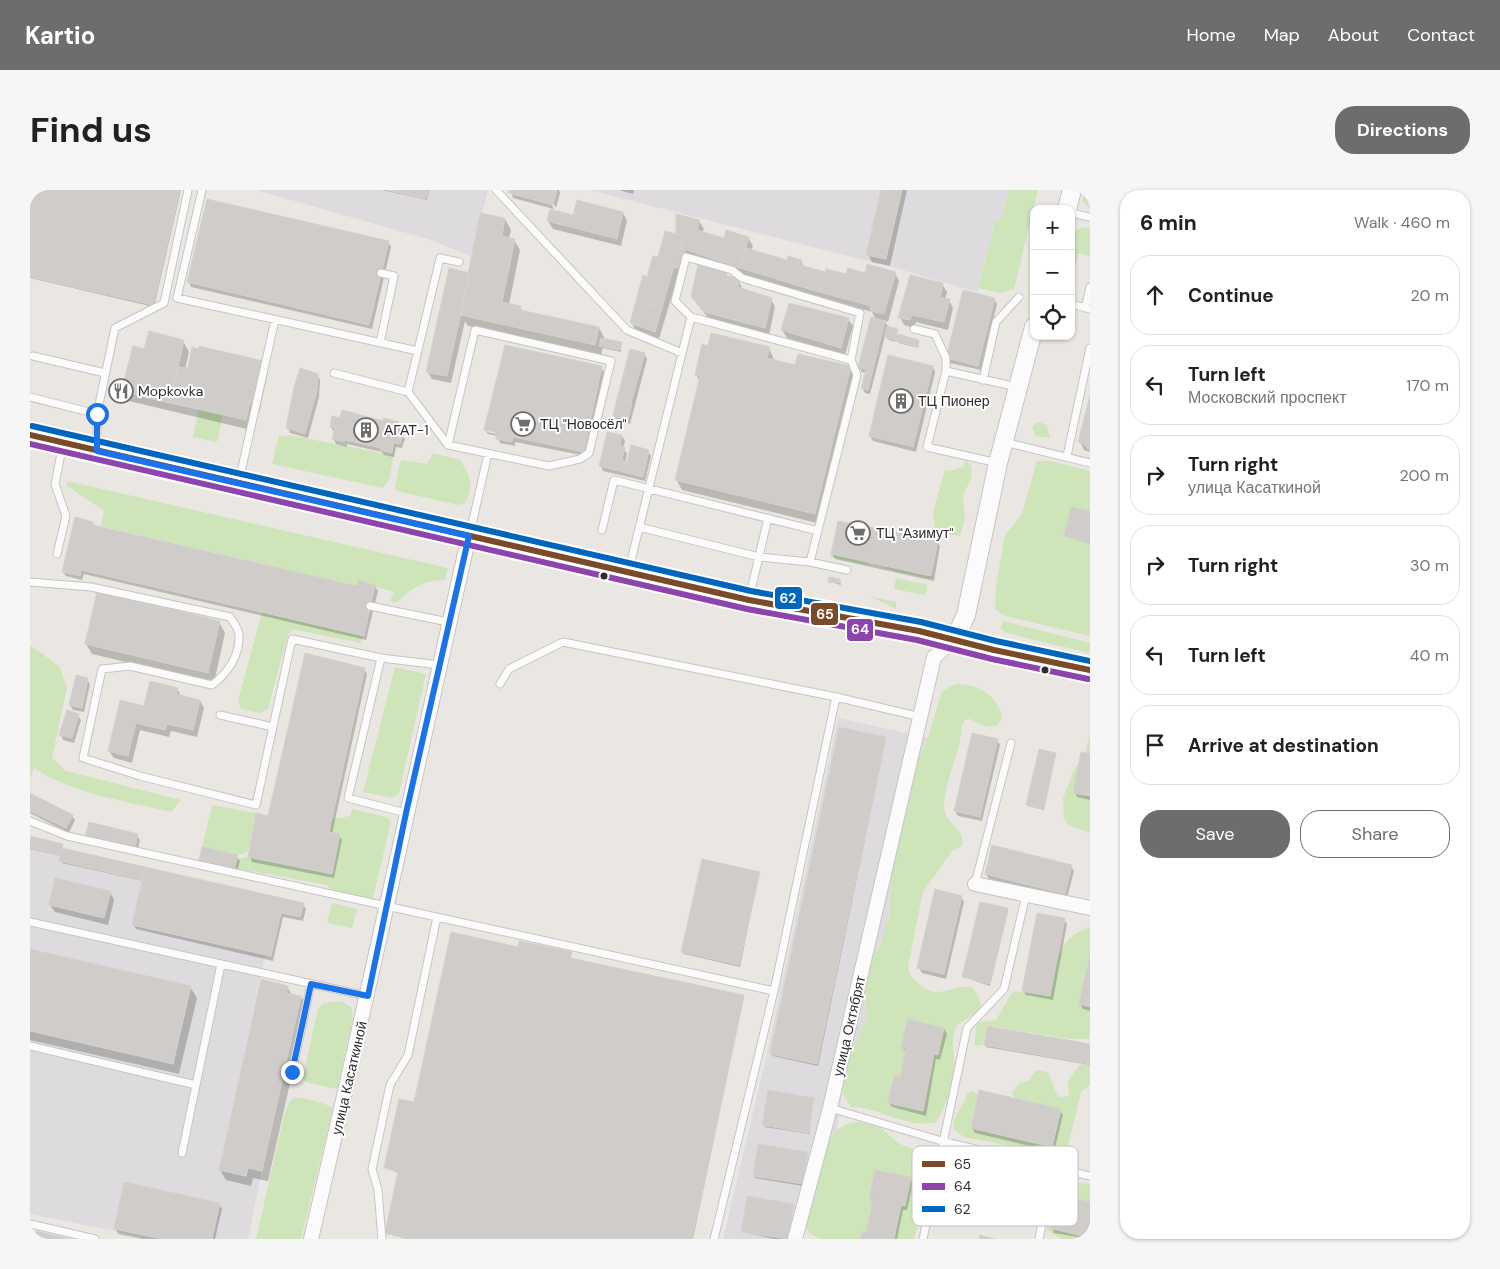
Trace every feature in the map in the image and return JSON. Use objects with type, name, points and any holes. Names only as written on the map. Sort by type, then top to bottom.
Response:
[{"type":"main road","points":[[30,436],[749,600],[825,612],[1090,670]]},
{"type":"street","points":[[1069,205],[1072,190]]},
{"type":"street","name":"улица Октябрят","points":[[796,1239],[830,1108],[934,657],[955,639],[966,615],[998,463],[1030,340]]},
{"type":"street","name":"улица Касаткиной","points":[[311,1239],[368,996],[406,813],[469,536]]},
{"type":"street","points":[[974,884],[1090,908]]},
{"type":"lane","points":[[164,303],[188,190]]},
{"type":"lane","points":[[177,298],[202,190]]},
{"type":"lane","points":[[496,190],[628,330],[682,353]]},
{"type":"lane","points":[[1075,213],[1090,217]]},
{"type":"lane","points":[[810,562],[857,375],[851,360],[860,313],[742,278],[732,270],[686,257],[675,301],[691,317],[851,360]]},
{"type":"lane","points":[[408,392],[440,258],[459,262]]},
{"type":"lane","points":[[380,343],[394,276],[381,273]]},
{"type":"lane","points":[[1075,305],[1088,308],[1090,287]]},
{"type":"lane","points":[[97,451],[97,414],[115,328],[177,298],[418,351]]},
{"type":"lane","points":[[983,380],[996,322],[1019,298]]},
{"type":"lane","points":[[628,572],[691,317]]},
{"type":"lane","points":[[239,484],[276,320]]},
{"type":"lane","points":[[914,329],[935,334],[946,358],[946,371],[927,447],[998,463]]},
{"type":"lane","points":[[334,373],[408,392],[448,445],[549,466],[580,459],[589,453],[610,361],[474,330],[448,445]]},
{"type":"lane","points":[[1067,456],[1090,348]]},
{"type":"lane","points":[[33,356],[105,373]]},
{"type":"lane","points":[[946,371],[1017,387]]},
{"type":"lane","points":[[30,396],[97,414]]},
{"type":"lane","points":[[1003,442],[1090,463]]},
{"type":"lane","points":[[57,554],[66,516],[55,484],[63,443]]},
{"type":"lane","points":[[469,536],[488,454]]},
{"type":"lane","points":[[602,530],[614,480],[818,531]]},
{"type":"lane","points":[[749,600],[768,518]]},
{"type":"lane","points":[[639,528],[759,557],[810,562],[847,570]]},
{"type":"lane","points":[[30,582],[91,587],[230,617],[239,633],[235,659],[222,678],[212,685],[130,666],[102,670],[83,758],[140,776],[256,805],[292,639],[381,658],[439,665]]},
{"type":"lane","points":[[370,606],[448,622]]},
{"type":"lane","points":[[500,684],[509,670],[563,642],[836,697],[921,717]]},
{"type":"lane","points":[[381,658],[348,798],[406,813]]},
{"type":"lane","points":[[714,1239],[774,991],[836,697]]},
{"type":"lane","points":[[220,714],[273,727]]},
{"type":"lane","points":[[974,884],[1011,743]]},
{"type":"lane","points":[[30,821],[67,836],[774,991]]},
{"type":"lane","points":[[944,1146],[967,1028],[1004,989],[1026,895]]},
{"type":"lane","points":[[382,1239],[378,1190],[372,1169],[390,1085],[408,1055],[437,917]]},
{"type":"lane","points":[[30,922],[368,996]]},
{"type":"lane","points":[[182,1153],[221,964]]},
{"type":"lane","points":[[292,1072],[311,984]]},
{"type":"lane","points":[[30,1046],[196,1086]]},
{"type":"lane","points":[[830,1108],[962,1146]]},
{"type":"lane","points":[[30,1224],[95,1239]]},
{"type":"lane","points":[[923,1239],[926,1226]]},
{"type":"lane","points":[[1039,1239],[1042,1226]]},
{"type":"shaded area","points":[[256,190],[488,190],[471,256],[428,239]]},
{"type":"shaded area","points":[[589,190],[1009,190],[1001,220],[995,220],[977,292],[899,269]]},
{"type":"shaded area","points":[[838,718],[928,738],[918,757],[892,864],[889,918],[884,937],[868,970],[864,989],[867,1017],[845,1068],[837,1131],[832,1134],[816,1195],[809,1209],[803,1239],[723,1239],[767,1054]]},
{"type":"shaded area","points":[[30,848],[61,855],[60,861],[142,880],[132,925],[265,955],[219,1170],[245,1176],[248,1168],[262,1171],[248,1239],[154,1239],[30,1214]]},
{"type":"green space","points":[[1009,190],[1038,190],[1034,205],[1030,205],[1030,223],[1014,289],[1000,293],[978,288],[995,220],[1001,220]]},
{"type":"green space","points":[[1085,190],[1090,190],[1090,209],[1082,201]]},
{"type":"green space","points":[[1084,227],[1090,228],[1090,256],[1079,253],[1075,266],[1075,234]]},
{"type":"green space","points":[[199,409],[223,414],[217,442],[193,437]]},
{"type":"green space","points":[[1038,422],[1047,425],[1050,438],[1036,436],[1032,427]]},
{"type":"green space","points":[[279,435],[286,437],[289,435],[391,455],[394,443],[396,443],[389,480],[383,488],[272,464]]},
{"type":"green space","points":[[433,453],[460,460],[470,481],[468,497],[465,503],[458,505],[397,491],[395,487],[400,462],[403,460],[427,464]]},
{"type":"green space","points":[[967,461],[972,467],[971,479],[963,495],[965,518],[960,536],[936,533],[933,512],[945,469],[949,471],[964,467],[964,462]]},
{"type":"green space","points":[[1037,461],[1051,461],[1090,471],[1090,636],[1005,616],[995,609],[996,585],[1005,535],[1022,514]]},
{"type":"green space","points":[[67,481],[448,568],[445,580],[424,583],[407,593],[396,603],[390,601],[394,592],[358,581],[357,586],[101,526],[104,511],[67,486]]},
{"type":"green space","points":[[831,554],[869,563],[868,565],[830,557]]},
{"type":"green space","points":[[935,561],[932,579],[886,569],[886,566],[931,576]]},
{"type":"green space","points":[[896,578],[928,585],[925,595],[894,589]]},
{"type":"green space","points":[[869,596],[896,602],[896,609]]},
{"type":"green space","points":[[262,612],[364,636],[360,643],[293,629],[288,634],[268,709],[259,713],[241,709],[238,701]]},
{"type":"green space","points":[[1003,621],[1090,643],[1090,653],[1006,633],[1001,628]]},
{"type":"green space","points":[[30,645],[59,666],[67,687],[52,758],[66,771],[181,800],[171,812],[100,796],[65,784],[34,768],[30,779]]},
{"type":"green space","points":[[395,667],[426,674],[399,793],[393,798],[363,792]]},
{"type":"green space","points":[[956,684],[972,686],[986,692],[996,703],[1002,718],[996,726],[987,727],[970,719],[965,720],[962,725],[944,806],[945,813],[961,835],[962,846],[952,851],[923,892],[908,966],[910,974],[925,989],[938,992],[972,987],[979,997],[981,1009],[959,1024],[954,1032],[955,1080],[937,1122],[913,1123],[873,1110],[851,1107],[842,1092],[845,1068],[867,1017],[864,989],[868,970],[874,955],[880,947],[889,918],[892,864],[916,762],[928,738],[942,691]]},
{"type":"green space","points":[[1090,732],[1090,833],[1068,825],[1064,818],[1063,798],[1074,770],[1085,753]]},
{"type":"green space","points":[[212,805],[256,813],[248,852],[238,855],[202,847]]},
{"type":"green space","points":[[352,809],[387,817],[391,822],[373,898],[348,896],[336,892],[327,885],[235,868],[237,859],[248,857],[331,874],[340,835],[329,832],[332,819],[350,816]]},
{"type":"green space","points":[[332,903],[357,909],[352,928],[327,923]]},
{"type":"green space","points":[[1090,927],[1090,955],[1079,1004],[1090,1007],[1090,1039],[1069,1039],[986,1025],[983,1045],[974,1046],[977,1023],[996,1020],[1013,991],[1050,996],[1059,954],[1070,938]]},
{"type":"green space","points":[[341,1001],[351,1007],[353,1018],[337,1089],[305,1082],[303,1078],[318,1008],[324,1003]]},
{"type":"green space","points":[[1080,1064],[1090,1065],[1090,1085],[1081,1092],[1068,1146],[1052,1146],[1061,1109],[1015,1098],[1011,1093],[1020,1083],[1028,1081],[1036,1070],[1048,1072],[1057,1095],[1061,1097],[1069,1096],[1068,1081]]},
{"type":"green space","points":[[973,1091],[978,1094],[971,1128],[1048,1146],[1010,1146],[964,1137],[954,1130],[956,1115],[967,1093]]},
{"type":"green space","points":[[294,1097],[318,1102],[333,1108],[301,1239],[256,1239],[284,1116],[289,1102]]},
{"type":"green space","points":[[858,1122],[880,1127],[898,1143],[912,1149],[912,1226],[918,1226],[914,1239],[821,1239],[807,1230],[807,1216],[816,1195],[819,1170],[824,1151],[828,1142],[839,1128]]},
{"type":"green space","points":[[1078,1182],[1090,1184],[1090,1239],[1061,1239],[1047,1230],[1046,1226],[1078,1226]]},
{"type":"building","points":[[30,190],[180,190],[153,305],[30,277]]},
{"type":"building","points":[[387,190],[428,190],[426,199]]},
{"type":"building","points":[[509,190],[557,190],[553,205],[509,193]]},
{"type":"building","points":[[881,190],[902,190],[886,259],[866,255]]},
{"type":"building","points":[[207,199],[389,241],[369,325],[187,282]]},
{"type":"building","points":[[577,200],[623,212],[617,239],[547,221],[550,209],[573,215]]},
{"type":"building","points":[[480,213],[505,218],[502,236],[515,239],[502,302],[521,306],[520,310],[599,327],[595,345],[460,315]]},
{"type":"building","points":[[676,214],[700,220],[697,230],[724,238],[726,230],[749,237],[740,268],[681,248],[684,236],[676,234]]},
{"type":"building","points":[[665,231],[684,236],[681,248],[685,250],[680,269],[674,267],[662,308],[636,301],[643,275],[647,277],[653,256],[658,257]]},
{"type":"building","points":[[746,248],[787,260],[788,256],[802,260],[800,265],[825,272],[819,292],[740,268]]},
{"type":"building","points":[[867,264],[896,272],[884,314],[870,311],[871,306],[819,292],[826,269],[846,274],[848,268],[865,273]]},
{"type":"building","points":[[698,265],[727,272],[726,275],[739,278],[738,287],[772,298],[765,328],[704,312],[691,296]]},
{"type":"building","points":[[449,268],[470,273],[447,376],[426,372]]},
{"type":"building","points":[[910,275],[943,283],[940,297],[950,299],[944,322],[912,315],[910,320],[898,318]]},
{"type":"building","points":[[963,290],[995,298],[978,366],[946,358]]},
{"type":"building","points":[[636,301],[662,308],[655,332],[630,323]]},
{"type":"building","points":[[789,303],[849,318],[841,348],[781,330]]},
{"type":"building","points":[[983,305],[987,306],[984,318],[980,318]]},
{"type":"building","points":[[871,317],[885,321],[868,390],[861,388],[866,370],[858,367]]},
{"type":"building","points":[[887,326],[898,329],[895,340],[884,337]]},
{"type":"building","points":[[149,331],[184,340],[170,403],[121,391],[133,346],[144,349]]},
{"type":"building","points":[[711,333],[770,347],[767,358],[795,365],[798,354],[851,366],[815,514],[675,480],[700,376],[695,375],[702,344],[708,346]]},
{"type":"building","points":[[898,334],[919,340],[918,347],[896,341]]},
{"type":"building","points":[[601,338],[622,342],[620,350],[599,346]]},
{"type":"building","points":[[505,345],[602,366],[584,452],[513,437],[512,442],[496,439],[495,432],[484,430]]},
{"type":"building","points":[[199,346],[263,361],[253,403],[250,403],[246,420],[170,403],[177,367],[188,368],[192,347],[199,349]]},
{"type":"building","points":[[630,349],[645,353],[631,403],[617,399]]},
{"type":"building","name":"ТЦ Пионер","points":[[888,355],[933,366],[913,447],[869,436]]},
{"type":"building","points":[[300,368],[318,374],[317,391],[294,387]]},
{"type":"building","points":[[294,387],[317,391],[305,434],[286,428]]},
{"type":"building","points":[[1090,396],[1090,451],[1085,445],[1078,442]]},
{"type":"building","points":[[617,399],[632,403],[628,420],[613,416]]},
{"type":"building","name":"АГАТ-1","points":[[342,410],[383,421],[383,418],[399,422],[397,432],[403,433],[400,444],[394,443],[392,453],[380,450],[381,448],[332,439],[335,428],[330,427],[332,416],[340,418]]},
{"type":"building","points":[[607,432],[622,435],[620,446],[625,448],[622,459],[624,462],[627,462],[631,445],[649,450],[643,477],[599,466]]},
{"type":"building","points":[[1071,507],[1090,511],[1090,543],[1064,536]]},
{"type":"building","points":[[75,517],[93,522],[93,525],[357,586],[358,580],[375,585],[364,636],[81,570],[80,576],[62,572]]},
{"type":"building","points":[[838,521],[938,540],[931,576],[831,554]]},
{"type":"building","points":[[829,577],[840,579],[840,583],[828,582]]},
{"type":"building","points":[[97,592],[220,621],[208,673],[85,644]]},
{"type":"building","points":[[305,653],[365,668],[329,832],[340,834],[332,874],[248,857],[256,813],[268,816]]},
{"type":"building","points":[[76,675],[88,678],[82,708],[69,705]]},
{"type":"building","points":[[150,681],[178,688],[176,694],[200,700],[193,730],[167,724],[165,730],[136,723],[128,756],[108,751],[120,700],[144,706]]},
{"type":"building","points":[[67,710],[79,714],[72,738],[59,735]]},
{"type":"building","points":[[839,727],[886,737],[817,1064],[770,1054]]},
{"type":"building","points":[[972,733],[998,739],[980,817],[954,811]]},
{"type":"building","points":[[1039,749],[1056,753],[1044,809],[1026,805]]},
{"type":"building","points":[[1081,752],[1090,754],[1090,796],[1073,793]]},
{"type":"building","points":[[30,793],[73,815],[66,828],[30,811]]},
{"type":"building","points":[[89,822],[138,834],[135,848],[85,836]]},
{"type":"building","points":[[30,836],[63,844],[61,855],[30,848]]},
{"type":"building","points":[[992,845],[1072,865],[1065,894],[985,874]]},
{"type":"building","points":[[202,847],[238,855],[234,871],[198,863]]},
{"type":"building","points":[[62,848],[145,867],[142,880],[59,861]]},
{"type":"building","points":[[702,859],[760,872],[739,965],[681,952]]},
{"type":"building","points":[[145,867],[304,903],[300,917],[281,913],[271,956],[132,925]]},
{"type":"building","points":[[55,878],[111,891],[104,918],[49,905]]},
{"type":"building","points":[[935,889],[962,896],[944,974],[917,968]]},
{"type":"building","points":[[980,902],[1008,908],[990,984],[962,977]]},
{"type":"building","points":[[1037,913],[1065,918],[1050,996],[1022,991]]},
{"type":"building","points":[[451,932],[518,947],[519,941],[572,952],[570,958],[744,995],[692,1239],[414,1239],[385,1233],[398,1171],[384,1168],[399,1099],[414,1102]]},
{"type":"building","points":[[30,949],[191,986],[173,1064],[30,1031]]},
{"type":"building","points":[[1090,955],[1090,1007],[1079,1004]]},
{"type":"building","points":[[261,979],[288,986],[286,993],[301,996],[262,1171],[248,1168],[246,1176],[219,1170]]},
{"type":"building","points":[[908,1019],[944,1028],[938,1055],[934,1054],[923,1111],[888,1103],[894,1076],[900,1077],[906,1049],[901,1048]]},
{"type":"building","points":[[987,1026],[1090,1044],[1090,1064],[984,1045]]},
{"type":"building","points":[[768,1090],[814,1098],[808,1133],[762,1125]]},
{"type":"building","points":[[979,1090],[1061,1109],[1052,1146],[971,1128]]},
{"type":"building","points":[[758,1144],[808,1152],[803,1184],[753,1176]]},
{"type":"building","points":[[875,1170],[911,1177],[905,1206],[901,1205],[894,1239],[860,1239],[862,1232],[866,1233],[873,1199],[869,1198]]},
{"type":"building","points":[[124,1182],[220,1203],[212,1239],[162,1239],[114,1229]]},
{"type":"building","points":[[747,1196],[794,1204],[788,1239],[741,1232]]},
{"type":"building","points":[[1078,1199],[1090,1202],[1090,1238],[1050,1228],[1050,1226],[1078,1226]]},
{"type":"building","points":[[36,1231],[70,1239],[34,1239]]},
{"type":"building","points":[[980,1235],[994,1239],[979,1239]]},
{"type":"transit line","name":"62","points":[[32,426],[751,591],[921,622],[996,641],[1090,661]]},
{"type":"transit line","name":"65","points":[[30,435],[749,600],[919,631],[994,650],[1090,670]]},
{"type":"transit line","name":"64","points":[[30,444],[747,609],[917,640],[992,659],[1088,679]]},
{"type":"place","name":"Mopkovka","points":[[121,391]]},
{"type":"place","name":"ТЦ Пионер","points":[[901,401]]},
{"type":"place","name":"ТЦ \"Новосёл\"","points":[[523,424]]},
{"type":"place","name":"АГАТ-1","points":[[366,430]]},
{"type":"place","name":"ТЦ \"Азимут\"","points":[[858,533]]},
{"type":"route","points":[[97,414],[97,451],[469,536],[406,813],[368,996],[311,984],[292,1072]]}]
